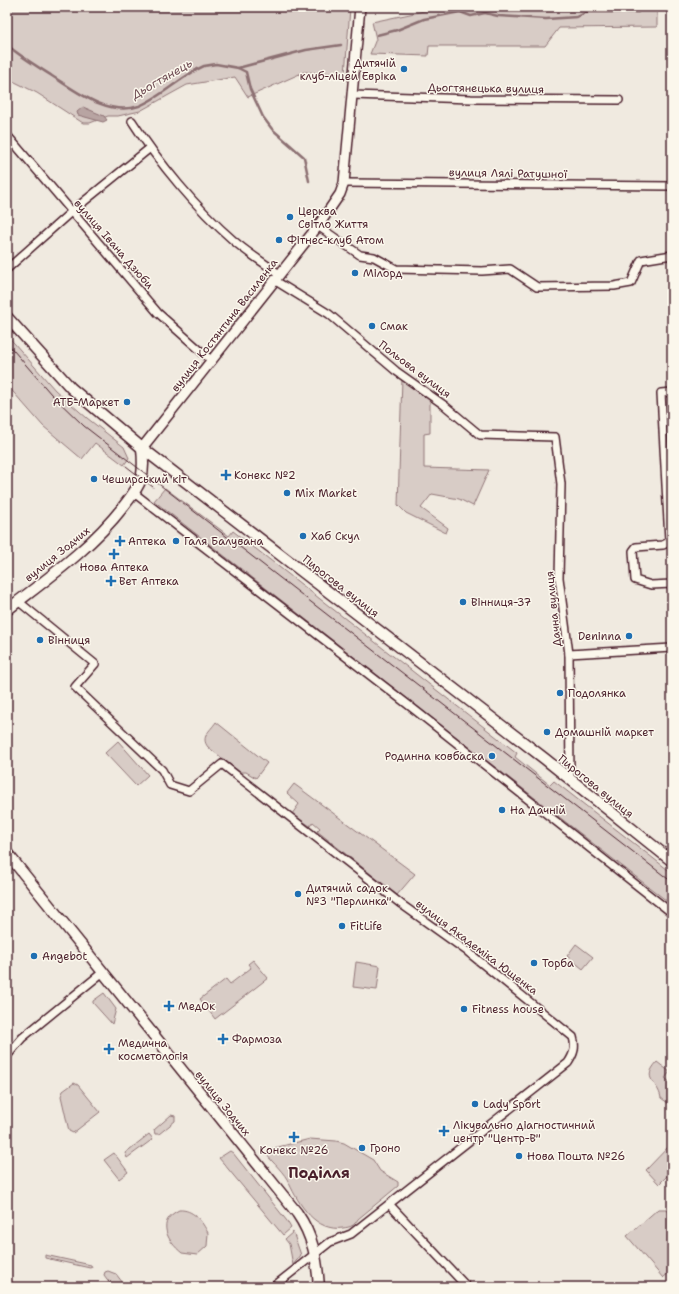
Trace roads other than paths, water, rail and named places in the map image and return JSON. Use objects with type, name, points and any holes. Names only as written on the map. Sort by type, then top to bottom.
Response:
[{"type":"main road","name":"Пирогова вулиця","points":[[7,317],[71,388],[142,448],[672,861]]},
{"type":"main road","name":"вулиця Зодчих","points":[[7,610],[83,550],[101,533],[134,493],[141,478],[143,464],[142,448]]},
{"type":"main road","name":"вулиця Зодчих","points":[[7,853],[297,1213],[309,1232],[316,1254],[319,1287]]},
{"type":"street","name":"вулиця Костянтина Василенка","points":[[142,448],[212,361],[276,277],[318,226],[340,194],[344,182],[360,7]]},
{"type":"street","name":"Дьогтянецька вулиця","points":[[353,95],[471,99],[619,100]]},
{"type":"street","name":"Польова вулиця","points":[[132,121],[150,148],[194,200],[234,242],[276,277],[329,314],[396,371],[444,405],[480,435],[555,436]]},
{"type":"street","name":"вулиця Івана Дзюби","points":[[7,135],[158,313],[212,361]]},
{"type":"street","points":[[7,269],[71,212],[150,148]]},
{"type":"street","name":"вулиця Лялі Ратушної","points":[[344,182],[672,186]]},
{"type":"street","points":[[318,226],[360,255],[374,257],[396,269],[482,271],[510,269],[537,287],[614,286],[631,283],[641,260],[672,255]]},
{"type":"street","points":[[672,392],[661,393],[669,540],[667,543],[634,549],[635,580],[651,585],[672,584]]},
{"type":"street","name":"Дачна вулиця","points":[[555,436],[561,484],[559,578],[569,654],[570,780]]},
{"type":"street","points":[[134,493],[411,707],[672,913]]},
{"type":"street","name":"вулиця Академіка Ющенка","points":[[18,601],[95,664],[74,687],[162,770],[170,785],[189,791],[222,764],[401,904],[468,952],[573,1037],[575,1045],[574,1051],[568,1063],[390,1205],[351,1234],[330,1242],[273,1287]]},
{"type":"street","points":[[569,654],[672,648]]},
{"type":"street","points":[[7,1056],[22,1038],[103,972]]},
{"type":"street","points":[[390,1205],[467,1287]]},
{"type":"waterway","name":"Дьогтянець","points":[[377,35],[397,30],[424,19],[460,12],[471,16],[485,13],[498,16],[546,19],[577,17],[587,12],[638,12]]},
{"type":"waterway","name":"Дьогтянець","points":[[7,45],[18,54],[82,95],[93,101],[116,108],[139,106],[164,92],[187,75],[204,66],[216,64],[238,68],[306,50],[341,45]]},
{"type":"waterway","points":[[238,68],[246,72],[250,89],[263,117],[272,129],[304,157],[309,181]]},
{"type":"tram line","points":[[7,343],[51,394],[84,426],[672,882]]},
{"type":"tram line","points":[[126,466],[153,487]]},
{"type":"place","name":"Дитячій клуб-ліцей Евріка","points":[[404,69]]},
{"type":"place","name":"Церква Світло Життя","points":[[290,217]]},
{"type":"place","name":"Фітнес-клуб Атом","points":[[279,240]]},
{"type":"place","name":"Мілорд","points":[[355,273]]},
{"type":"place","name":"Смак","points":[[372,326]]},
{"type":"place","name":"АТБ-Маркет","points":[[127,402]]},
{"type":"place","name":"Конекс №2","points":[[226,475]]},
{"type":"place","name":"Чеширський кіт","points":[[94,479]]},
{"type":"place","name":"Mix Market","points":[[287,493]]},
{"type":"place","name":"Хаб Скул","points":[[303,536]]},
{"type":"place","name":"Аптека","points":[[120,541]]},
{"type":"place","name":"Галя Балувана","points":[[176,541]]},
{"type":"place","name":"Нова Аптека","points":[[114,554]]},
{"type":"place","name":"Вет Аптека","points":[[111,581]]},
{"type":"place","name":"Вінниця-37","points":[[463,602]]},
{"type":"place","name":"Deninna","points":[[629,636]]},
{"type":"place","name":"Вінниця","points":[[40,640]]},
{"type":"place","name":"Подолянка","points":[[560,693]]},
{"type":"place","name":"Домашній маркет","points":[[547,732]]},
{"type":"place","name":"Родинна ковбаска","points":[[492,756]]},
{"type":"place","name":"На Дачній","points":[[502,810]]},
{"type":"place","name":"Дитячий садок №3 \"Перлинка\"","points":[[298,894]]},
{"type":"place","name":"FitLife","points":[[342,926]]},
{"type":"place","name":"Angebot","points":[[34,956]]},
{"type":"place","name":"Торба","points":[[534,963]]},
{"type":"place","name":"МедОк","points":[[169,1006]]},
{"type":"place","name":"Fitness house","points":[[464,1009]]},
{"type":"place","name":"Фармоза","points":[[223,1039]]},
{"type":"place","name":"Медична косметологія","points":[[109,1049]]},
{"type":"place","name":"Lady Sport","points":[[475,1104]]},
{"type":"place","name":"Лікувально діагностичний центр \"Центр-В\"","points":[[444,1131]]},
{"type":"place","name":"Конекс №26","points":[[294,1137]]},
{"type":"place","name":"Гроно","points":[[362,1148]]},
{"type":"place","name":"Нова Пошта №26","points":[[519,1156]]},
{"type":"district","name":"Поділля","points":[[319,1173]]}]
